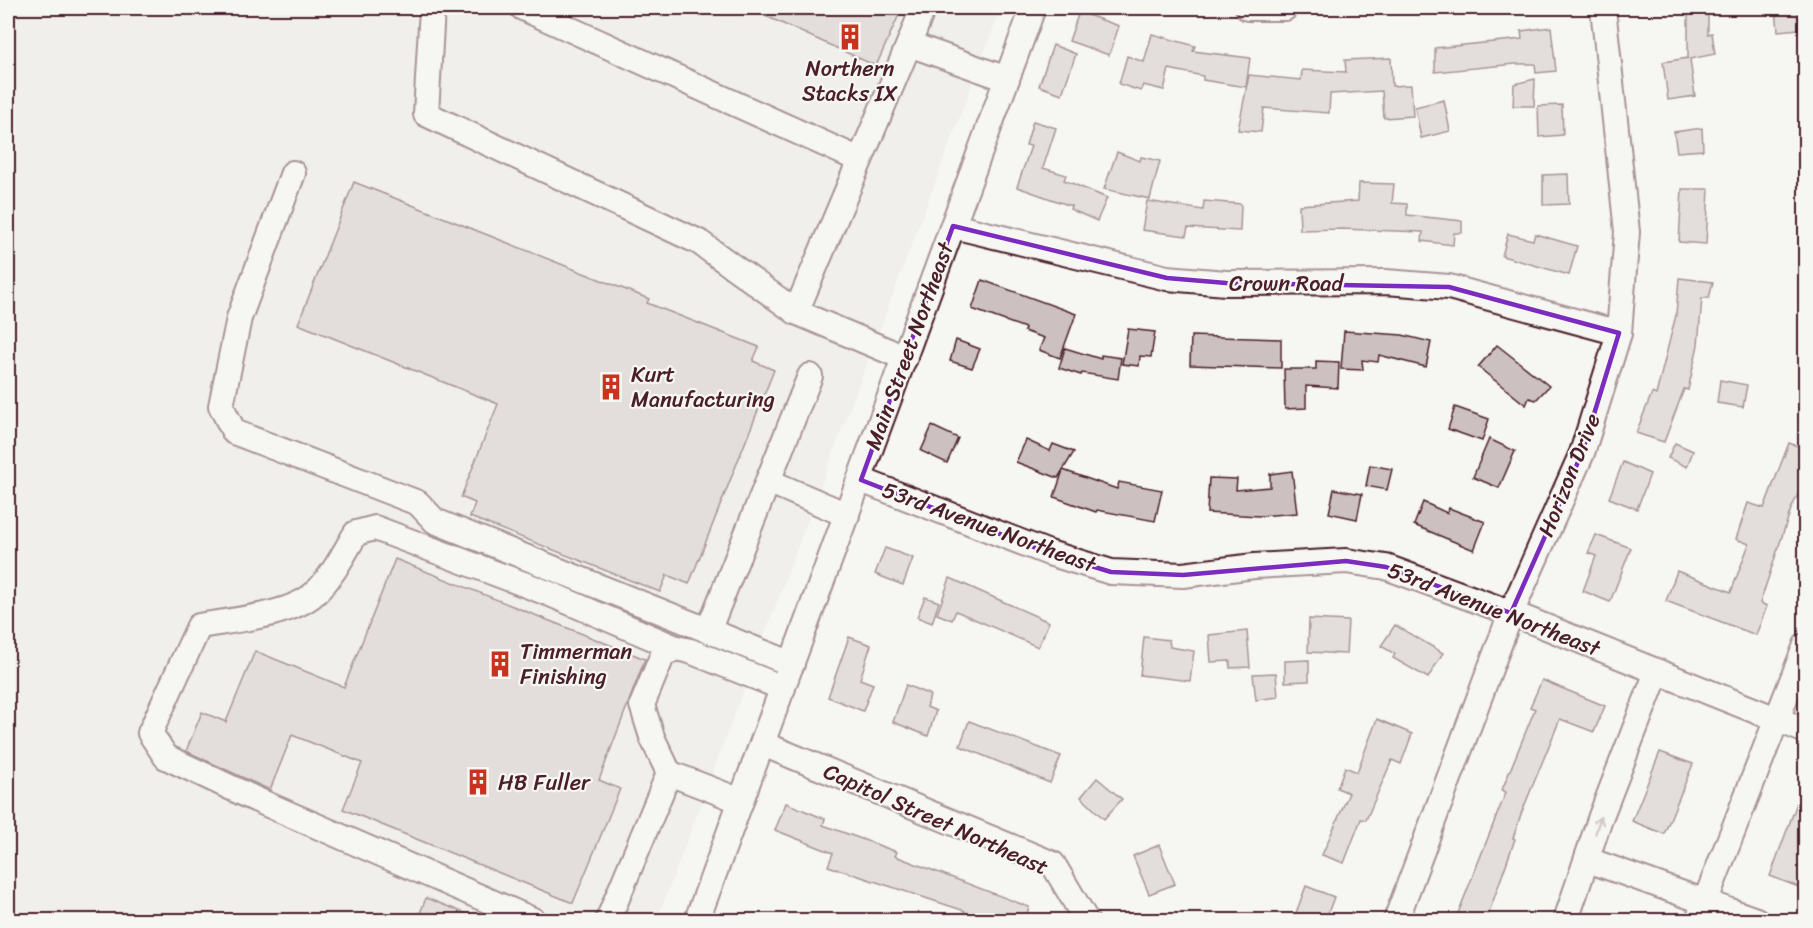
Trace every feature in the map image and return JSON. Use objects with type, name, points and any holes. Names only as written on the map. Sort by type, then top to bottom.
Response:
[{"type":"street","points":[[432,8],[426,114],[699,242],[796,312],[905,358]]},
{"type":"street","points":[[522,8],[860,160]]},
{"type":"street","points":[[796,312],[923,8]]},
{"type":"street","name":"Main Street Northeast","points":[[697,921],[1033,8]]},
{"type":"street","points":[[1248,8],[1285,8]]},
{"type":"street","name":"Horizon Drive","points":[[1396,921],[1511,613],[1582,453],[1619,333],[1627,232],[1603,8]]},
{"type":"street","points":[[909,44],[1007,79]]},
{"type":"street","points":[[293,173],[239,318],[221,406],[234,432],[418,503],[435,521],[792,664]]},
{"type":"street","name":"Crown Road","points":[[953,226],[1167,278],[1226,284],[1386,282],[1449,287],[1619,333]]},
{"type":"street","points":[[708,631],[810,376]]},
{"type":"street","name":"53rd Avenue Northeast","points":[[861,480],[1049,554],[1112,572],[1182,575],[1254,566],[1346,561],[1386,567],[1511,613],[1806,731]]},
{"type":"street","points":[[768,481],[847,515]]},
{"type":"street","points":[[533,921],[257,800],[166,757],[150,733],[199,626],[288,608],[314,594],[335,568],[356,533],[375,528],[550,594],[676,648],[783,688]]},
{"type":"street","points":[[1702,912],[1806,645]]},
{"type":"street","points":[[676,648],[663,654],[642,705],[652,737],[669,773],[741,801]]},
{"type":"street","points":[[1566,921],[1601,816],[1657,672]]},
{"type":"street","name":"Capitol Street Northeast","points":[[763,744],[1053,864],[1086,921]]},
{"type":"street","points":[[608,921],[669,773]]},
{"type":"street","points":[[1588,860],[1702,912],[1756,921]]},
{"type":"highlighted area","points":[[953,226],[1167,278],[1226,283],[1449,287],[1619,333],[1582,453],[1511,613],[1386,567],[1346,561],[1183,575],[1111,572],[1049,553],[861,480]]},
{"type":"shaded area","points":[[8,8],[1001,8],[657,920],[8,920]]},
{"type":"building","name":"Northern Stacks IX","points":[[748,8],[902,8],[876,66]]},
{"type":"building","points":[[1798,9],[1799,29],[1778,31],[1776,10]]},
{"type":"building","points":[[1688,11],[1708,11],[1708,34],[1712,33],[1715,54],[1690,59],[1695,96],[1668,100],[1663,62],[1688,58]]},
{"type":"building","points":[[1079,12],[1119,26],[1109,55],[1069,41]]},
{"type":"building","points":[[1551,27],[1556,71],[1536,73],[1535,64],[1515,64],[1435,72],[1435,48],[1522,39],[1521,31]]},
{"type":"building","points":[[1152,34],[1195,46],[1193,51],[1250,58],[1246,87],[1203,80],[1203,76],[1169,69],[1164,90],[1143,85],[1141,91],[1119,84],[1127,56],[1144,62]]},
{"type":"building","points":[[1053,45],[1076,54],[1062,94],[1039,86]]},
{"type":"building","points":[[1391,58],[1392,86],[1411,85],[1413,116],[1384,118],[1382,91],[1330,94],[1329,113],[1264,108],[1261,132],[1238,130],[1249,75],[1301,80],[1302,70],[1346,72],[1345,60]]},
{"type":"building","points":[[1535,79],[1534,106],[1513,106],[1514,84]]},
{"type":"building","points":[[1444,100],[1450,131],[1421,138],[1415,107]]},
{"type":"building","points":[[1562,105],[1563,135],[1539,137],[1538,106]]},
{"type":"building","points":[[1033,121],[1056,128],[1043,168],[1066,175],[1064,180],[1107,198],[1097,221],[1070,209],[1071,206],[1017,187],[1031,146],[1026,145]]},
{"type":"building","points":[[1702,128],[1703,150],[1677,152],[1674,132]]},
{"type":"building","points":[[1117,152],[1140,161],[1141,157],[1160,161],[1150,199],[1104,189]]},
{"type":"building","points":[[1568,174],[1569,204],[1543,205],[1543,175]]},
{"type":"building","name":"Kurt Manufacturing","points":[[354,182],[649,299],[647,303],[759,347],[753,361],[774,370],[689,584],[667,575],[660,592],[470,517],[475,503],[461,497],[498,404],[298,324]]},
{"type":"building","points":[[1359,183],[1394,184],[1392,203],[1407,204],[1407,215],[1462,221],[1462,233],[1454,233],[1453,245],[1422,241],[1423,232],[1300,230],[1299,205],[1358,201]]},
{"type":"building","points":[[1682,189],[1709,189],[1706,244],[1679,242]]},
{"type":"building","points":[[1147,201],[1203,210],[1204,201],[1241,204],[1240,231],[1188,228],[1186,236],[1142,230]]},
{"type":"building","points":[[1508,234],[1533,240],[1535,234],[1577,246],[1569,275],[1502,256]]},
{"type":"building","points":[[1679,278],[1713,282],[1709,298],[1702,298],[1698,345],[1688,390],[1684,389],[1664,442],[1636,433],[1652,393],[1656,395],[1676,315]]},
{"type":"building","points":[[982,280],[1076,314],[1060,358],[1039,350],[1044,338],[1024,331],[1025,328],[972,309]]},
{"type":"building","points":[[1128,329],[1155,332],[1151,357],[1140,356],[1139,366],[1122,364]]},
{"type":"building","points":[[1344,331],[1402,335],[1431,342],[1426,367],[1379,355],[1378,362],[1362,360],[1363,370],[1341,369]]},
{"type":"building","points":[[1191,336],[1281,339],[1281,368],[1190,365]]},
{"type":"building","points":[[956,340],[980,349],[972,368],[950,361]]},
{"type":"building","points":[[1497,345],[1549,386],[1536,400],[1529,398],[1526,405],[1478,367]]},
{"type":"building","points":[[1065,348],[1101,359],[1101,355],[1121,358],[1118,379],[1082,373],[1081,375],[1059,368]]},
{"type":"building","points":[[1316,361],[1339,362],[1338,388],[1306,386],[1306,408],[1285,409],[1284,369],[1316,369]]},
{"type":"building","points":[[1720,380],[1747,385],[1743,407],[1717,403]]},
{"type":"building","points":[[1455,407],[1489,419],[1482,441],[1448,429]]},
{"type":"building","points":[[932,426],[958,438],[947,463],[921,451]]},
{"type":"building","points":[[1489,439],[1515,451],[1499,488],[1473,477]]},
{"type":"building","points":[[1026,440],[1050,451],[1053,444],[1074,452],[1058,478],[1016,462]]},
{"type":"building","points":[[1675,443],[1693,451],[1687,467],[1668,458]]},
{"type":"building","points":[[1789,443],[1806,449],[1806,478],[1791,509],[1760,603],[1767,606],[1756,635],[1666,601],[1677,571],[1731,592],[1749,544],[1736,539],[1748,503],[1764,508]]},
{"type":"building","points":[[1623,462],[1650,474],[1637,509],[1609,498]]},
{"type":"building","points":[[1370,465],[1392,469],[1387,490],[1366,486]]},
{"type":"building","points":[[1063,470],[1117,489],[1119,482],[1162,490],[1155,521],[1097,510],[1096,512],[1054,497]]},
{"type":"building","points":[[1292,471],[1297,513],[1259,516],[1207,513],[1209,478],[1237,479],[1236,490],[1270,487],[1270,474]]},
{"type":"building","points":[[1334,489],[1362,494],[1357,519],[1329,513]]},
{"type":"building","points":[[1423,502],[1447,513],[1449,508],[1485,522],[1474,550],[1414,525]]},
{"type":"building","points":[[1596,535],[1631,548],[1610,602],[1583,591],[1596,556],[1588,553]]},
{"type":"building","points":[[885,548],[913,558],[903,585],[875,574]]},
{"type":"building","points":[[395,559],[645,659],[599,780],[620,789],[573,903],[343,809],[362,763],[292,735],[270,790],[186,751],[202,712],[226,722],[255,651],[344,687]]},
{"type":"building","points":[[950,578],[1049,622],[1038,647],[956,611],[952,620],[937,614]]},
{"type":"building","points":[[925,597],[939,602],[932,623],[917,617]]},
{"type":"building","points":[[1309,619],[1348,621],[1346,654],[1308,652]]},
{"type":"building","points":[[1395,625],[1443,653],[1428,678],[1393,658],[1395,654],[1381,646]]},
{"type":"building","points":[[1247,631],[1250,667],[1230,668],[1230,661],[1211,662],[1209,635]]},
{"type":"building","points":[[849,637],[871,645],[860,679],[873,684],[863,711],[828,697]]},
{"type":"building","points":[[1144,637],[1169,640],[1170,647],[1194,651],[1190,681],[1140,675]]},
{"type":"building","points":[[1309,660],[1309,681],[1285,682],[1285,661]]},
{"type":"building","points":[[1276,673],[1278,697],[1256,700],[1253,674]]},
{"type":"building","points":[[1542,680],[1605,706],[1594,732],[1560,719],[1521,814],[1513,838],[1515,839],[1486,921],[1455,921],[1506,792],[1502,790],[1535,709],[1530,707]]},
{"type":"building","points":[[906,685],[930,695],[927,707],[936,711],[928,736],[893,722]]},
{"type":"building","points":[[1377,719],[1412,734],[1401,764],[1392,760],[1366,820],[1361,819],[1344,863],[1322,855],[1349,793],[1337,788],[1345,767],[1357,772]]},
{"type":"building","points":[[969,721],[1061,756],[1050,783],[960,746]]},
{"type":"building","points":[[1660,752],[1693,764],[1664,834],[1632,821]]},
{"type":"building","points":[[1097,778],[1122,799],[1104,819],[1081,797]]},
{"type":"building","points":[[1804,784],[1806,784],[1806,890],[1770,876]]},
{"type":"building","points":[[786,803],[825,819],[823,825],[897,852],[895,856],[1029,907],[1025,921],[961,921],[965,911],[828,866],[833,853],[775,830]]},
{"type":"building","points":[[1159,845],[1175,884],[1149,894],[1133,856]]},
{"type":"building","points":[[1306,886],[1334,897],[1325,921],[1293,921]]},
{"type":"building","points":[[426,898],[480,919],[480,921],[417,921]]},
{"type":"place","name":"Northern Stacks IX","points":[[850,37]]},
{"type":"place","name":"Kurt Manufacturing","points":[[611,387]]},
{"type":"place","name":"Timmerman Finishing","points":[[500,664]]},
{"type":"place","name":"HB Fuller","points":[[478,782]]}]
